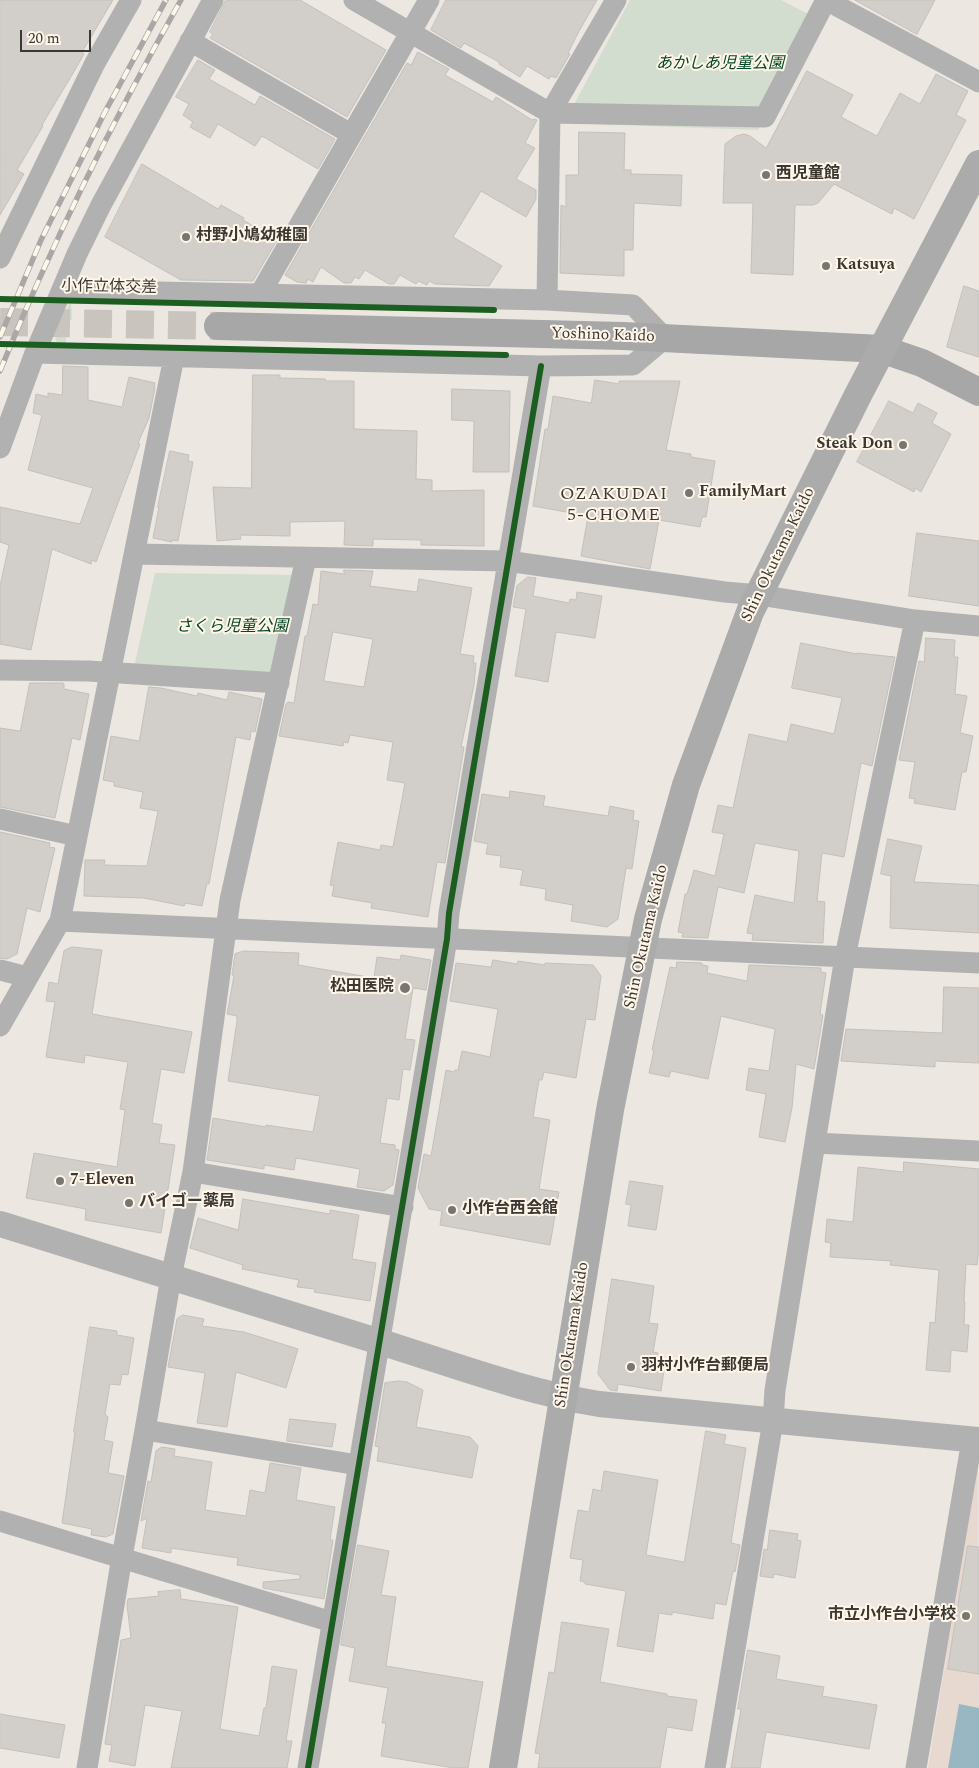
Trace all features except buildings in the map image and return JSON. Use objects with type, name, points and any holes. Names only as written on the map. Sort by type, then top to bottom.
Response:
[{"type":"main road","name":"Shin Okutama Kaido","points":[[503,1768],[610,1110],[648,919],[686,785],[750,612],[881,349],[979,164]]},
{"type":"main road","name":"Yoshino Kaido","points":[[218,326],[623,336],[881,349],[922,362],[979,392]]},
{"type":"street","points":[[0,258],[95,64],[131,0]]},
{"type":"street","points":[[0,448],[35,354],[77,254],[101,205],[212,0]]},
{"type":"street","points":[[354,0],[550,113],[765,117],[826,0],[979,82]]},
{"type":"street","points":[[260,294],[429,0]]},
{"type":"street","points":[[547,300],[550,113],[616,0]]},
{"type":"street","points":[[190,41],[351,134]]},
{"type":"street","points":[[35,354],[541,366],[633,365],[665,338],[633,305],[547,300],[62,290]]},
{"type":"street","points":[[0,1026],[60,921],[174,357]]},
{"type":"street","points":[[308,1768],[358,1465],[381,1342],[447,939],[449,913],[541,366]]},
{"type":"street","points":[[135,554],[508,561],[725,592],[759,595],[916,620],[979,626]]},
{"type":"street","points":[[87,1768],[171,1277],[193,1172],[230,900],[280,683],[306,558]]},
{"type":"street","points":[[714,1768],[773,1421],[775,1390],[845,957],[916,620]]},
{"type":"street","points":[[0,670],[110,673],[280,683]]},
{"type":"street","points":[[0,819],[77,836]]},
{"type":"street","points":[[60,921],[979,963]]},
{"type":"street","points":[[0,970],[27,977]]},
{"type":"street","points":[[815,1143],[979,1151]]},
{"type":"street","points":[[193,1172],[403,1206]]},
{"type":"street","points":[[0,1224],[381,1342],[513,1385],[562,1398],[599,1404],[976,1440],[916,1768]]},
{"type":"street","points":[[145,1430],[358,1465]]},
{"type":"street","points":[[0,1521],[332,1622]]},
{"type":"shaded area","name":"市立小作台小学校","points":[[978,1463],[979,1768],[928,1768]]},
{"type":"green space","name":"あかしあ児童公園","points":[[630,0],[781,0],[812,16],[816,27],[758,130],[564,123]]},
{"type":"green space","points":[[71,299],[72,320],[66,320],[66,349],[58,346],[55,336]]},
{"type":"green space","name":"さくら児童公園","points":[[155,573],[302,575],[273,684],[132,676]]},
{"type":"water","points":[[959,1704],[979,1708],[979,1768],[948,1768]]},
{"type":"tunnel","points":[[0,322],[218,326]]},
{"type":"railway","points":[[0,337],[41,240],[106,110],[166,0]]},
{"type":"railway","points":[[0,371],[62,229],[131,91],[181,0]]},
{"type":"cycle path","name":"小作立体交差","points":[[0,299],[494,310]]},
{"type":"cycle path","points":[[0,344],[506,355]]},
{"type":"cycle path","points":[[308,1768],[541,366]]},
{"type":"place","name":"西児童館","points":[[766,175]]},
{"type":"place","name":"村野小鳩幼稚園","points":[[186,237]]},
{"type":"place","name":"Katsuya","points":[[826,266]]},
{"type":"place","name":"Steak Don","points":[[903,445]]},
{"type":"place","name":"FamilyMart","points":[[689,493]]},
{"type":"place","name":"松田医院","points":[[405,988]]},
{"type":"place","name":"7-Eleven","points":[[60,1181]]},
{"type":"place","name":"バイゴー薬局","points":[[129,1203]]},
{"type":"place","name":"小作台西会館","points":[[452,1210]]},
{"type":"place","name":"羽村小作台郵便局","points":[[631,1367]]},
{"type":"place","name":"市立小作台小学校","points":[[966,1616]]},
{"type":"district","name":"OZAKUDAI 5-CHOME","points":[[614,505]]}]
